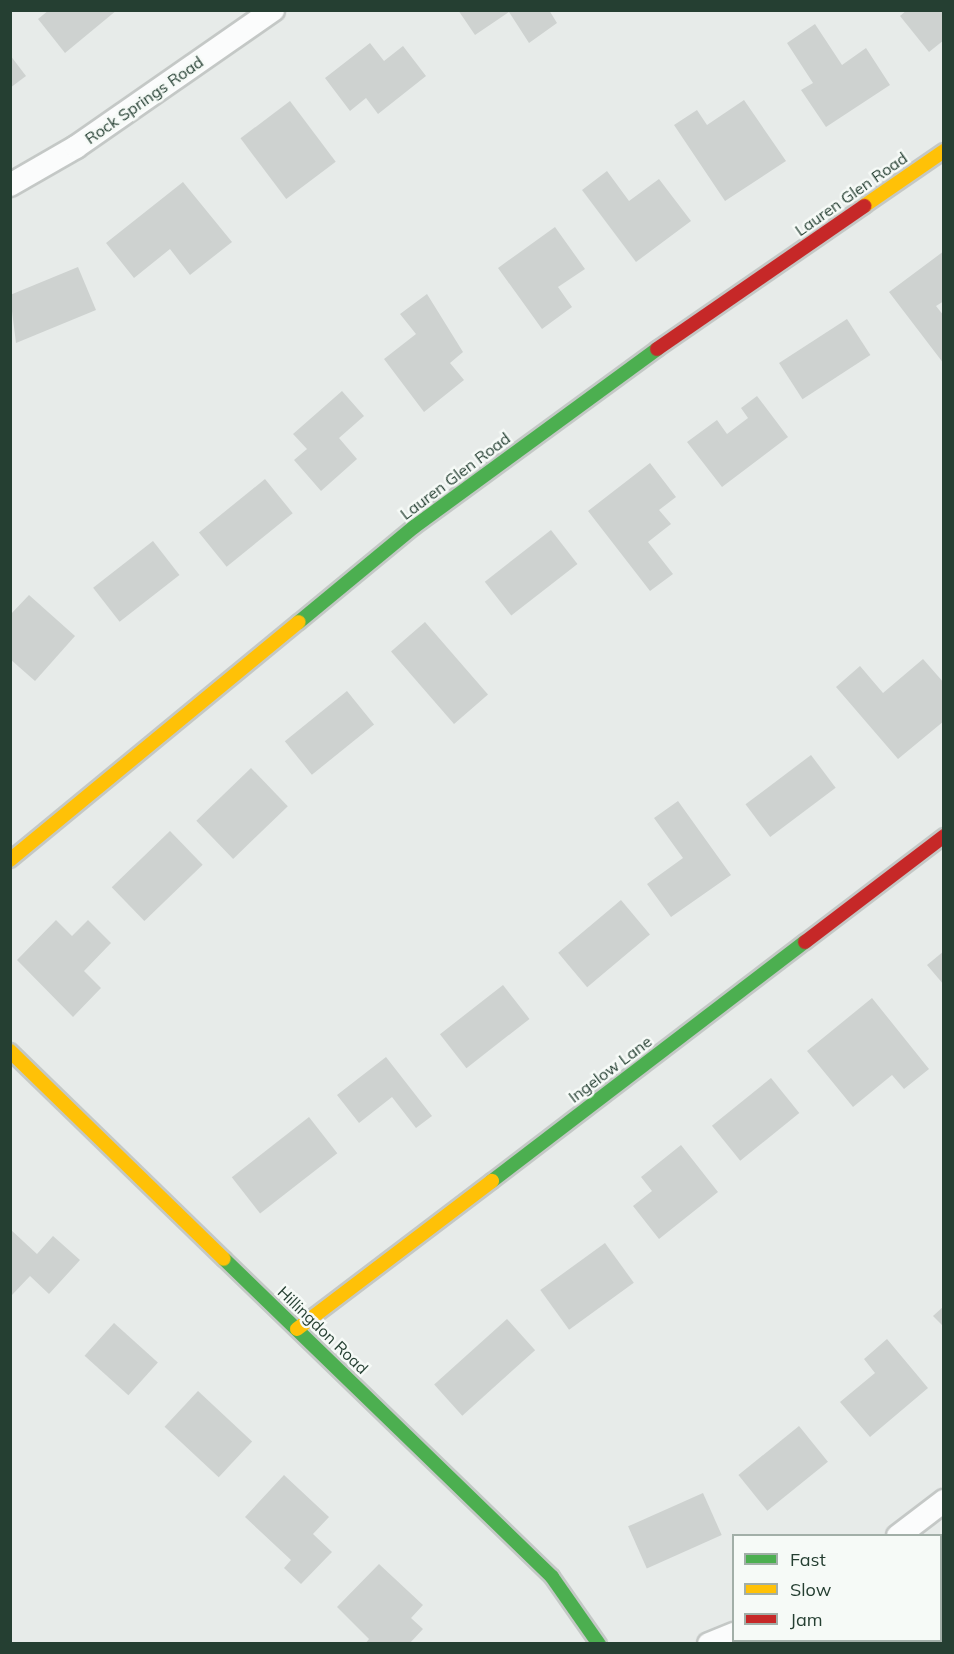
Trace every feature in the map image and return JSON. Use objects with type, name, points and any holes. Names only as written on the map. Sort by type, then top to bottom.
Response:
[{"type":"street","name":"Rock Springs Road","points":[[10,185],[76,147],[273,10]]},
{"type":"street","name":"Lauren Glen Road","points":[[10,860],[423,520],[580,402],[944,151]]},
{"type":"street","name":"Ingelow Lane","points":[[297,1329],[944,836]]},
{"type":"street","name":"Hillingdon Road","points":[[10,1051],[552,1577],[600,1644]]},
{"type":"street","points":[[901,1534],[944,1501]]},
{"type":"street","points":[[709,1644],[732,1635]]},
{"type":"building","points":[[49,10],[117,10],[65,53],[38,19]]},
{"type":"building","points":[[458,10],[549,10],[557,23],[529,43],[509,12],[475,35]]},
{"type":"building","points":[[907,10],[944,10],[944,40],[929,52],[900,16]]},
{"type":"building","points":[[815,24],[842,65],[866,48],[890,85],[826,127],[801,90],[813,83],[787,43]]},
{"type":"building","points":[[370,43],[384,61],[403,46],[426,76],[378,114],[366,98],[350,111],[325,78]]},
{"type":"building","points":[[10,55],[26,76],[10,88]]},
{"type":"building","points":[[744,100],[786,161],[725,201],[674,125],[697,110],[707,125]]},
{"type":"building","points":[[290,101],[336,162],[286,199],[240,138]]},
{"type":"building","points":[[607,171],[629,201],[659,179],[691,221],[636,262],[582,190]]},
{"type":"building","points":[[183,182],[232,242],[190,275],[170,249],[134,278],[106,243]]},
{"type":"building","points":[[555,227],[585,269],[558,287],[572,307],[542,329],[498,268]]},
{"type":"building","points":[[944,251],[944,301],[936,306],[944,316],[944,364],[889,292]]},
{"type":"building","points":[[78,267],[96,310],[16,343],[10,295]]},
{"type":"building","points":[[427,294],[463,352],[450,363],[464,380],[424,412],[384,359],[416,334],[400,314]]},
{"type":"building","points":[[847,319],[870,355],[802,399],[779,363]]},
{"type":"building","points":[[342,391],[364,416],[339,438],[357,459],[321,491],[294,460],[307,449],[293,434]]},
{"type":"building","points":[[757,396],[788,437],[722,487],[687,442],[717,420],[727,434],[748,418],[741,408]]},
{"type":"building","points":[[650,463],[676,497],[659,510],[671,524],[648,542],[673,574],[650,591],[588,511]]},
{"type":"building","points":[[265,479],[293,513],[227,567],[199,532]]},
{"type":"building","points":[[551,530],[577,564],[511,616],[485,582]]},
{"type":"building","points":[[153,541],[179,575],[120,622],[93,588]]},
{"type":"building","points":[[29,595],[75,636],[35,681],[10,659],[10,615]]},
{"type":"building","points":[[425,622],[488,694],[454,724],[391,652]]},
{"type":"building","points":[[923,659],[944,683],[944,721],[898,759],[836,687],[860,666],[883,693]]},
{"type":"building","points":[[347,691],[374,724],[312,775],[285,741]]},
{"type":"building","points":[[811,755],[836,788],[770,837],[746,804]]},
{"type":"building","points":[[251,768],[288,806],[233,859],[196,821]]},
{"type":"building","points":[[678,801],[731,875],[671,917],[647,884],[683,858],[654,818]]},
{"type":"building","points":[[170,831],[203,865],[144,921],[112,887]]},
{"type":"building","points":[[621,900],[650,934],[587,987],[558,953]]},
{"type":"building","points":[[56,920],[72,936],[88,920],[111,943],[84,971],[101,988],[73,1017],[17,960]]},
{"type":"building","points":[[944,951],[944,985],[927,965]]},
{"type":"building","points":[[503,985],[529,1019],[466,1068],[440,1034]]},
{"type":"building","points":[[872,998],[929,1069],[904,1089],[892,1075],[853,1107],[807,1051]]},
{"type":"building","points":[[386,1057],[432,1116],[416,1128],[392,1097],[359,1123],[337,1095]]},
{"type":"building","points":[[771,1078],[799,1113],[740,1161],[712,1126]]},
{"type":"building","points":[[309,1117],[337,1153],[260,1214],[232,1177]]},
{"type":"building","points":[[681,1145],[718,1192],[659,1239],[633,1206],[652,1191],[641,1177]]},
{"type":"building","points":[[10,1229],[37,1254],[53,1236],[80,1260],[49,1294],[30,1276],[12,1295]]},
{"type":"building","points":[[605,1243],[634,1283],[569,1330],[540,1290]]},
{"type":"building","points":[[944,1306],[944,1327],[933,1316]]},
{"type":"building","points":[[507,1319],[535,1350],[462,1416],[434,1385]]},
{"type":"building","points":[[114,1323],[158,1362],[128,1395],[85,1356]]},
{"type":"building","points":[[887,1339],[928,1388],[870,1437],[840,1402],[875,1373],[864,1359]]},
{"type":"building","points":[[198,1391],[252,1441],[219,1477],[165,1427]]},
{"type":"building","points":[[799,1426],[828,1462],[767,1511],[738,1475]]},
{"type":"building","points":[[284,1475],[329,1517],[313,1534],[332,1552],[301,1584],[284,1568],[291,1560],[245,1517]]},
{"type":"building","points":[[703,1493],[722,1535],[647,1568],[628,1526]]},
{"type":"building","points":[[379,1564],[423,1605],[411,1618],[423,1629],[409,1644],[365,1644],[369,1639],[337,1607]]},
{"type":"building","points":[[903,1642],[925,1642],[926,1644],[901,1644]]},
{"type":"traffic: fast","points":[[299,622],[414,527],[657,349]]},
{"type":"traffic: fast","points":[[492,1181],[805,942]]},
{"type":"traffic: fast","points":[[224,1259],[552,1577],[599,1644]]},
{"type":"traffic: slow","points":[[864,206],[944,151]]},
{"type":"traffic: slow","points":[[10,860],[299,622]]},
{"type":"traffic: slow","points":[[10,1051],[224,1259]]},
{"type":"traffic: slow","points":[[297,1329],[492,1181]]},
{"type":"traffic: jam","points":[[657,349],[864,206]]},
{"type":"traffic: jam","points":[[805,942],[944,836]]}]
